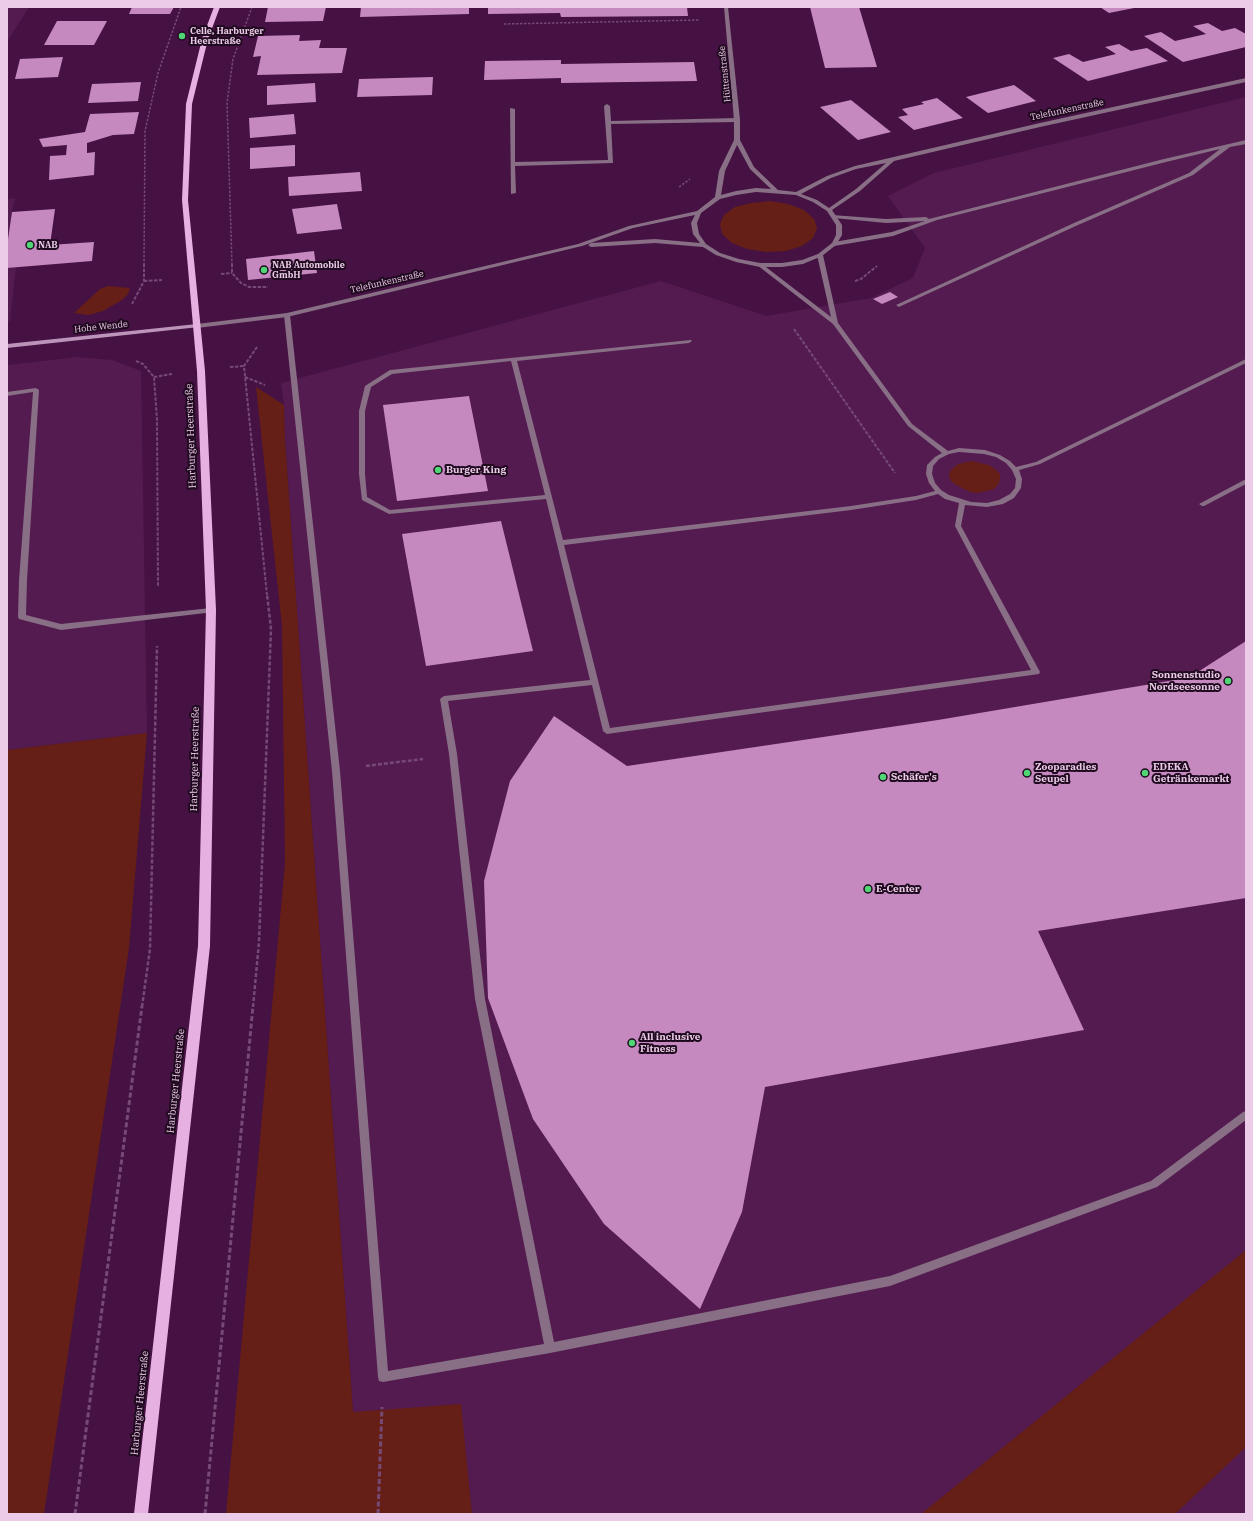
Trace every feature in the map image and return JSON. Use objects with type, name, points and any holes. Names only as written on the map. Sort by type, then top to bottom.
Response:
[{"type":"main road","name":"Harburger Heerstraße","points":[[141,1514],[204,946],[211,610],[202,371],[185,200],[189,104],[204,44],[217,7]]},
{"type":"street","name":"Hüttenstraße","points":[[726,7],[737,120],[737,140]]},
{"type":"street","name":"Telefunkenstraße","points":[[796,194],[829,177],[855,168],[1040,125],[1246,80]]},
{"type":"street","points":[[513,164],[611,162],[607,106]]},
{"type":"street","points":[[512,109],[513,193]]},
{"type":"street","points":[[608,123],[737,120]]},
{"type":"street","points":[[737,140],[752,168],[776,191]]},
{"type":"street","points":[[718,198],[722,171],[737,140]]},
{"type":"street","points":[[834,244],[893,234],[935,219],[1158,162],[1246,142]]},
{"type":"street","points":[[899,305],[1076,224],[1191,174],[1228,146]]},
{"type":"street","name":"Telefunkenstraße","points":[[829,210],[858,190],[892,160]]},
{"type":"street","name":"Telefunkenstraße","points":[[197,326],[287,315],[580,245],[631,227],[698,212],[718,198],[736,193],[756,190],[796,194],[815,201],[829,210],[839,225],[839,235],[834,244],[820,255],[803,262],[782,265],[760,265],[738,261],[718,254],[704,245],[655,241],[580,245]]},
{"type":"street","points":[[698,212],[694,223],[696,234],[704,245]]},
{"type":"street","points":[[834,216],[886,221],[935,219]]},
{"type":"street","points":[[820,255],[835,323]]},
{"type":"street","points":[[760,265],[835,323],[910,425],[947,453]]},
{"type":"street","points":[[287,315],[336,771],[382,1377],[550,1348],[890,1281],[1154,1184],[1246,1116]]},
{"type":"street","name":"Hohe Wende","points":[[7,346],[197,326]]},
{"type":"street","points":[[548,496],[388,512],[364,498],[362,474],[362,411],[368,386],[390,372],[689,341]]},
{"type":"street","points":[[514,359],[607,730],[1036,672],[958,526],[962,502]]},
{"type":"street","points":[[1015,469],[1038,463],[1246,361]]},
{"type":"street","points":[[7,394],[36,390],[23,580],[22,617],[61,627],[211,610]]},
{"type":"street","points":[[966,450],[985,452],[1003,459],[1015,469],[1019,479],[1018,488],[1012,496],[1001,502],[987,505],[962,502],[947,497],[939,492],[932,483],[928,474],[930,466],[937,458],[947,453],[966,450]]},
{"type":"street","points":[[1202,504],[1246,481]]},
{"type":"street","points":[[560,543],[843,509],[916,498],[939,492]]},
{"type":"street","points":[[550,1348],[480,999],[453,754],[444,699],[595,682]]},
{"type":"path","points":[[129,306],[134,303],[144,281],[145,131],[168,38],[180,7]]},
{"type":"path","points":[[249,287],[241,283],[232,273],[227,103],[233,59],[252,7]]},
{"type":"path","points":[[504,24],[727,20]]},
{"type":"path","points":[[794,329],[898,477],[916,498]]},
{"type":"path","points":[[205,1514],[259,942],[271,629],[244,366],[259,345]]},
{"type":"path","points":[[75,1514],[150,949],[158,616],[157,420],[154,377],[143,364],[130,360]]},
{"type":"path","points":[[336,771],[453,754]]},
{"type":"path","points":[[378,1514],[382,1377]]},
{"type":"shaded area","points":[[7,7],[29,7],[7,42]]},
{"type":"shaded area","points":[[1246,97],[1246,1250],[921,1514],[472,1514],[460,1404],[353,1413],[285,439],[284,405],[281,383],[661,281],[766,316],[871,298],[913,278],[925,248],[888,196],[934,173]]},
{"type":"shaded area","points":[[15,198],[12,212],[7,246],[7,199]]},
{"type":"shaded area","points":[[770,201],[788,204],[804,210],[814,219],[817,228],[813,238],[802,246],[786,251],[766,252],[747,249],[732,243],[722,234],[720,224],[724,215],[735,207],[751,203]]},
{"type":"shaded area","points":[[16,267],[10,321],[7,321],[7,268]]},
{"type":"shaded area","points":[[108,286],[130,288],[128,294],[122,300],[103,311],[88,315],[74,313],[100,289]]},
{"type":"shaded area","points":[[78,357],[112,360],[141,371],[147,733],[7,750],[7,365]]},
{"type":"shaded area","points":[[256,387],[284,405],[285,439],[353,1412],[461,1404],[472,1514],[226,1514],[285,863],[282,626]]},
{"type":"shaded area","points":[[972,461],[989,465],[1000,474],[998,485],[994,489],[978,493],[970,492],[951,481],[949,476],[950,471],[958,464]]},
{"type":"shaded area","points":[[147,733],[129,948],[44,1514],[7,1514],[7,750]]},
{"type":"shaded area","points":[[1246,1250],[1246,1447],[1175,1514],[921,1514]]},
{"type":"shaded area","points":[[1246,1447],[1246,1514],[1175,1514]]},
{"type":"building","points":[[132,7],[174,7],[170,14],[129,14]]},
{"type":"building","points":[[268,7],[326,7],[323,21],[265,22]]},
{"type":"building","points":[[361,7],[469,7],[469,14],[360,17]]},
{"type":"building","points":[[488,7],[687,7],[688,16],[561,17],[560,13],[488,14]]},
{"type":"building","points":[[810,7],[859,7],[877,67],[825,68]]},
{"type":"building","points":[[1100,7],[1134,7],[1134,8],[1109,13]]},
{"type":"building","points":[[57,21],[107,21],[94,45],[44,45]]},
{"type":"building","points":[[1208,23],[1222,31],[1235,28],[1246,34],[1246,47],[1183,62],[1144,36],[1161,32],[1175,41],[1206,34],[1193,26]]},
{"type":"building","points":[[300,35],[299,41],[321,40],[319,48],[347,48],[342,73],[257,75],[261,56],[253,57],[258,36]]},
{"type":"building","points":[[1119,44],[1131,51],[1147,48],[1168,61],[1088,81],[1053,58],[1069,54],[1083,62],[1116,54],[1105,47]]},
{"type":"building","points":[[63,57],[58,77],[15,79],[20,59]]},
{"type":"building","points":[[561,60],[561,64],[694,62],[697,81],[561,83],[561,78],[484,80],[485,61]]},
{"type":"building","points":[[433,77],[432,95],[357,97],[359,79]]},
{"type":"building","points":[[141,82],[138,101],[88,103],[92,84]]},
{"type":"building","points":[[315,83],[316,102],[267,105],[267,86]]},
{"type":"building","points":[[1014,85],[1036,101],[988,113],[966,97]]},
{"type":"building","points":[[937,98],[963,118],[914,130],[898,117],[908,115],[902,109],[924,104],[921,102]]},
{"type":"building","points":[[851,100],[891,132],[858,140],[820,107]]},
{"type":"building","points":[[139,112],[134,134],[113,135],[87,143],[87,153],[95,152],[94,175],[49,180],[50,156],[66,155],[67,145],[43,147],[39,139],[85,132],[90,114]]},
{"type":"building","points":[[294,114],[296,134],[250,138],[249,118]]},
{"type":"building","points":[[295,145],[295,166],[250,169],[250,148]]},
{"type":"building","points":[[360,172],[362,191],[289,196],[288,177]]},
{"type":"building","points":[[337,204],[342,229],[297,234],[292,209]]},
{"type":"building","points":[[55,209],[50,245],[94,242],[92,261],[7,268],[7,246],[12,212]]},
{"type":"building","points":[[314,251],[317,273],[248,280],[246,259]]},
{"type":"building","points":[[890,292],[898,297],[882,304],[873,299]]},
{"type":"building","name":"Burger King","points":[[469,396],[488,491],[397,501],[383,405]]},
{"type":"building","points":[[501,521],[533,651],[426,666],[402,534]]},
{"type":"building","points":[[1246,641],[1246,898],[1038,931],[1084,1030],[765,1087],[742,1212],[700,1309],[604,1224],[533,1119],[488,998],[484,881],[510,781],[554,716],[627,766],[938,720],[1190,677]]},
{"type":"place","name":"Celle, Harburger Heerstraße","points":[[182,36]]},
{"type":"place","name":"NAB","points":[[30,245]]},
{"type":"place","name":"NAB Automobile GmbH","points":[[264,270]]},
{"type":"place","name":"Burger King","points":[[438,470]]},
{"type":"place","name":"Sonnenstudio Nordseesonne","points":[[1228,681]]},
{"type":"place","name":"Zooparadies Seupel","points":[[1027,773]]},
{"type":"place","name":"EDEKA Getränkemarkt","points":[[1145,773]]},
{"type":"place","name":"Schäfer's","points":[[883,777]]},
{"type":"place","name":"E-Center","points":[[868,889]]},
{"type":"place","name":"All inclusive Fitness","points":[[632,1043]]}]
